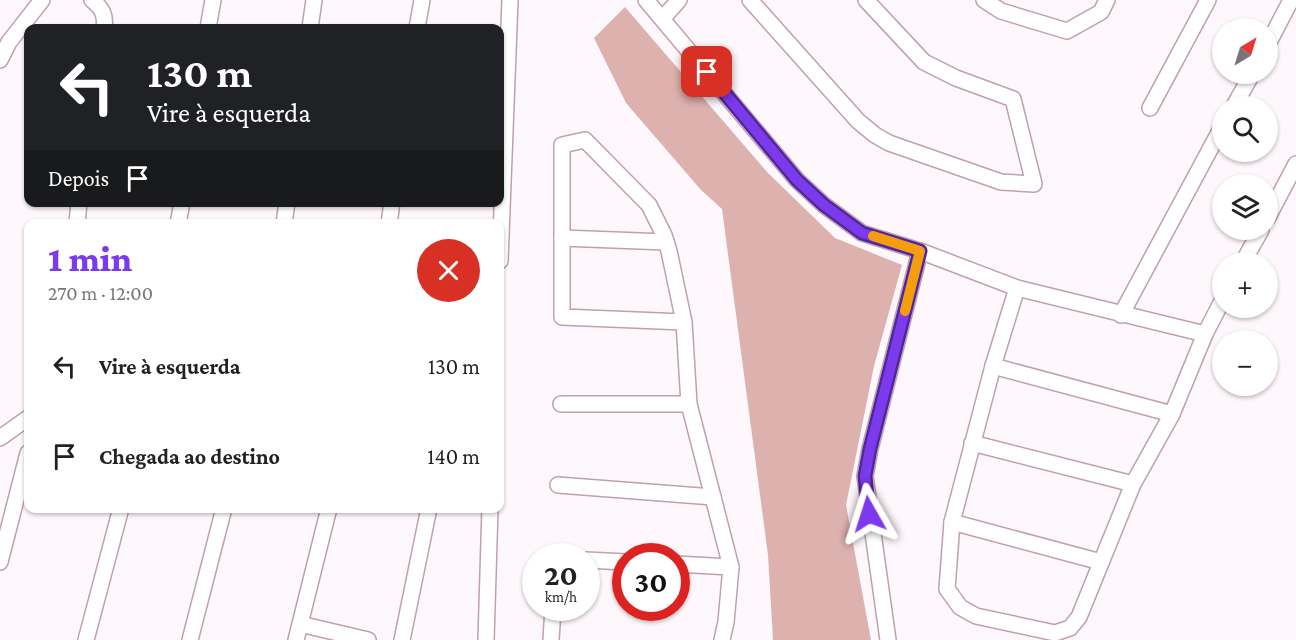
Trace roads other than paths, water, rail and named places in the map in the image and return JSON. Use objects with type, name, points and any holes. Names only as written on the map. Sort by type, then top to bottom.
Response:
[{"type":"street","points":[[0,60],[9,42],[42,0]]},
{"type":"street","points":[[92,0],[101,8],[105,18],[104,24]]},
{"type":"street","points":[[209,24],[213,0]]},
{"type":"street","points":[[311,24],[314,0]]},
{"type":"street","points":[[418,24],[422,0]]},
{"type":"street","points":[[504,157],[510,0]]},
{"type":"street","points":[[646,0],[797,180],[810,193],[862,233],[920,251],[1017,288],[1205,334]]},
{"type":"street","points":[[663,18],[679,0]]},
{"type":"street","points":[[750,0],[851,113],[875,135],[889,143],[1001,182],[1034,184],[1013,99],[956,78],[924,62],[866,0]]},
{"type":"street","points":[[984,0],[1002,11],[1067,31],[1101,4]]},
{"type":"street","points":[[1150,108],[1208,0]]},
{"type":"street","points":[[1278,25],[1291,0]]},
{"type":"street","points":[[684,322],[562,317],[562,145],[585,140],[649,205],[666,242],[684,322],[689,404],[731,567],[722,640]]},
{"type":"street","points":[[1121,315],[1212,147]]},
{"type":"street","points":[[1278,198],[1296,164]]},
{"type":"street","points":[[562,238],[666,242]]},
{"type":"street","points":[[888,640],[865,476],[920,251]]},
{"type":"street","points":[[1017,288],[993,366],[952,522],[947,589],[960,608],[976,616],[1055,633],[1066,631],[1076,623],[1133,484],[1172,414],[1213,318]]},
{"type":"street","points":[[993,366],[1172,414]]},
{"type":"street","points":[[561,404],[689,404]]},
{"type":"street","points":[[0,438],[24,421]]},
{"type":"street","points":[[972,443],[1133,484]]},
{"type":"street","points":[[0,562],[24,469]]},
{"type":"street","points":[[558,485],[713,497]]},
{"type":"street","points":[[86,640],[120,513]]},
{"type":"street","points":[[190,640],[223,513]]},
{"type":"street","points":[[296,640],[328,513]]},
{"type":"street","points":[[402,640],[428,513]]},
{"type":"street","points":[[486,640],[490,513]]},
{"type":"street","points":[[952,522],[1101,562]]},
{"type":"street","points":[[690,565],[731,567]]},
{"type":"street","points":[[553,621],[554,640]]},
{"type":"street","points":[[300,624],[368,640]]}]
